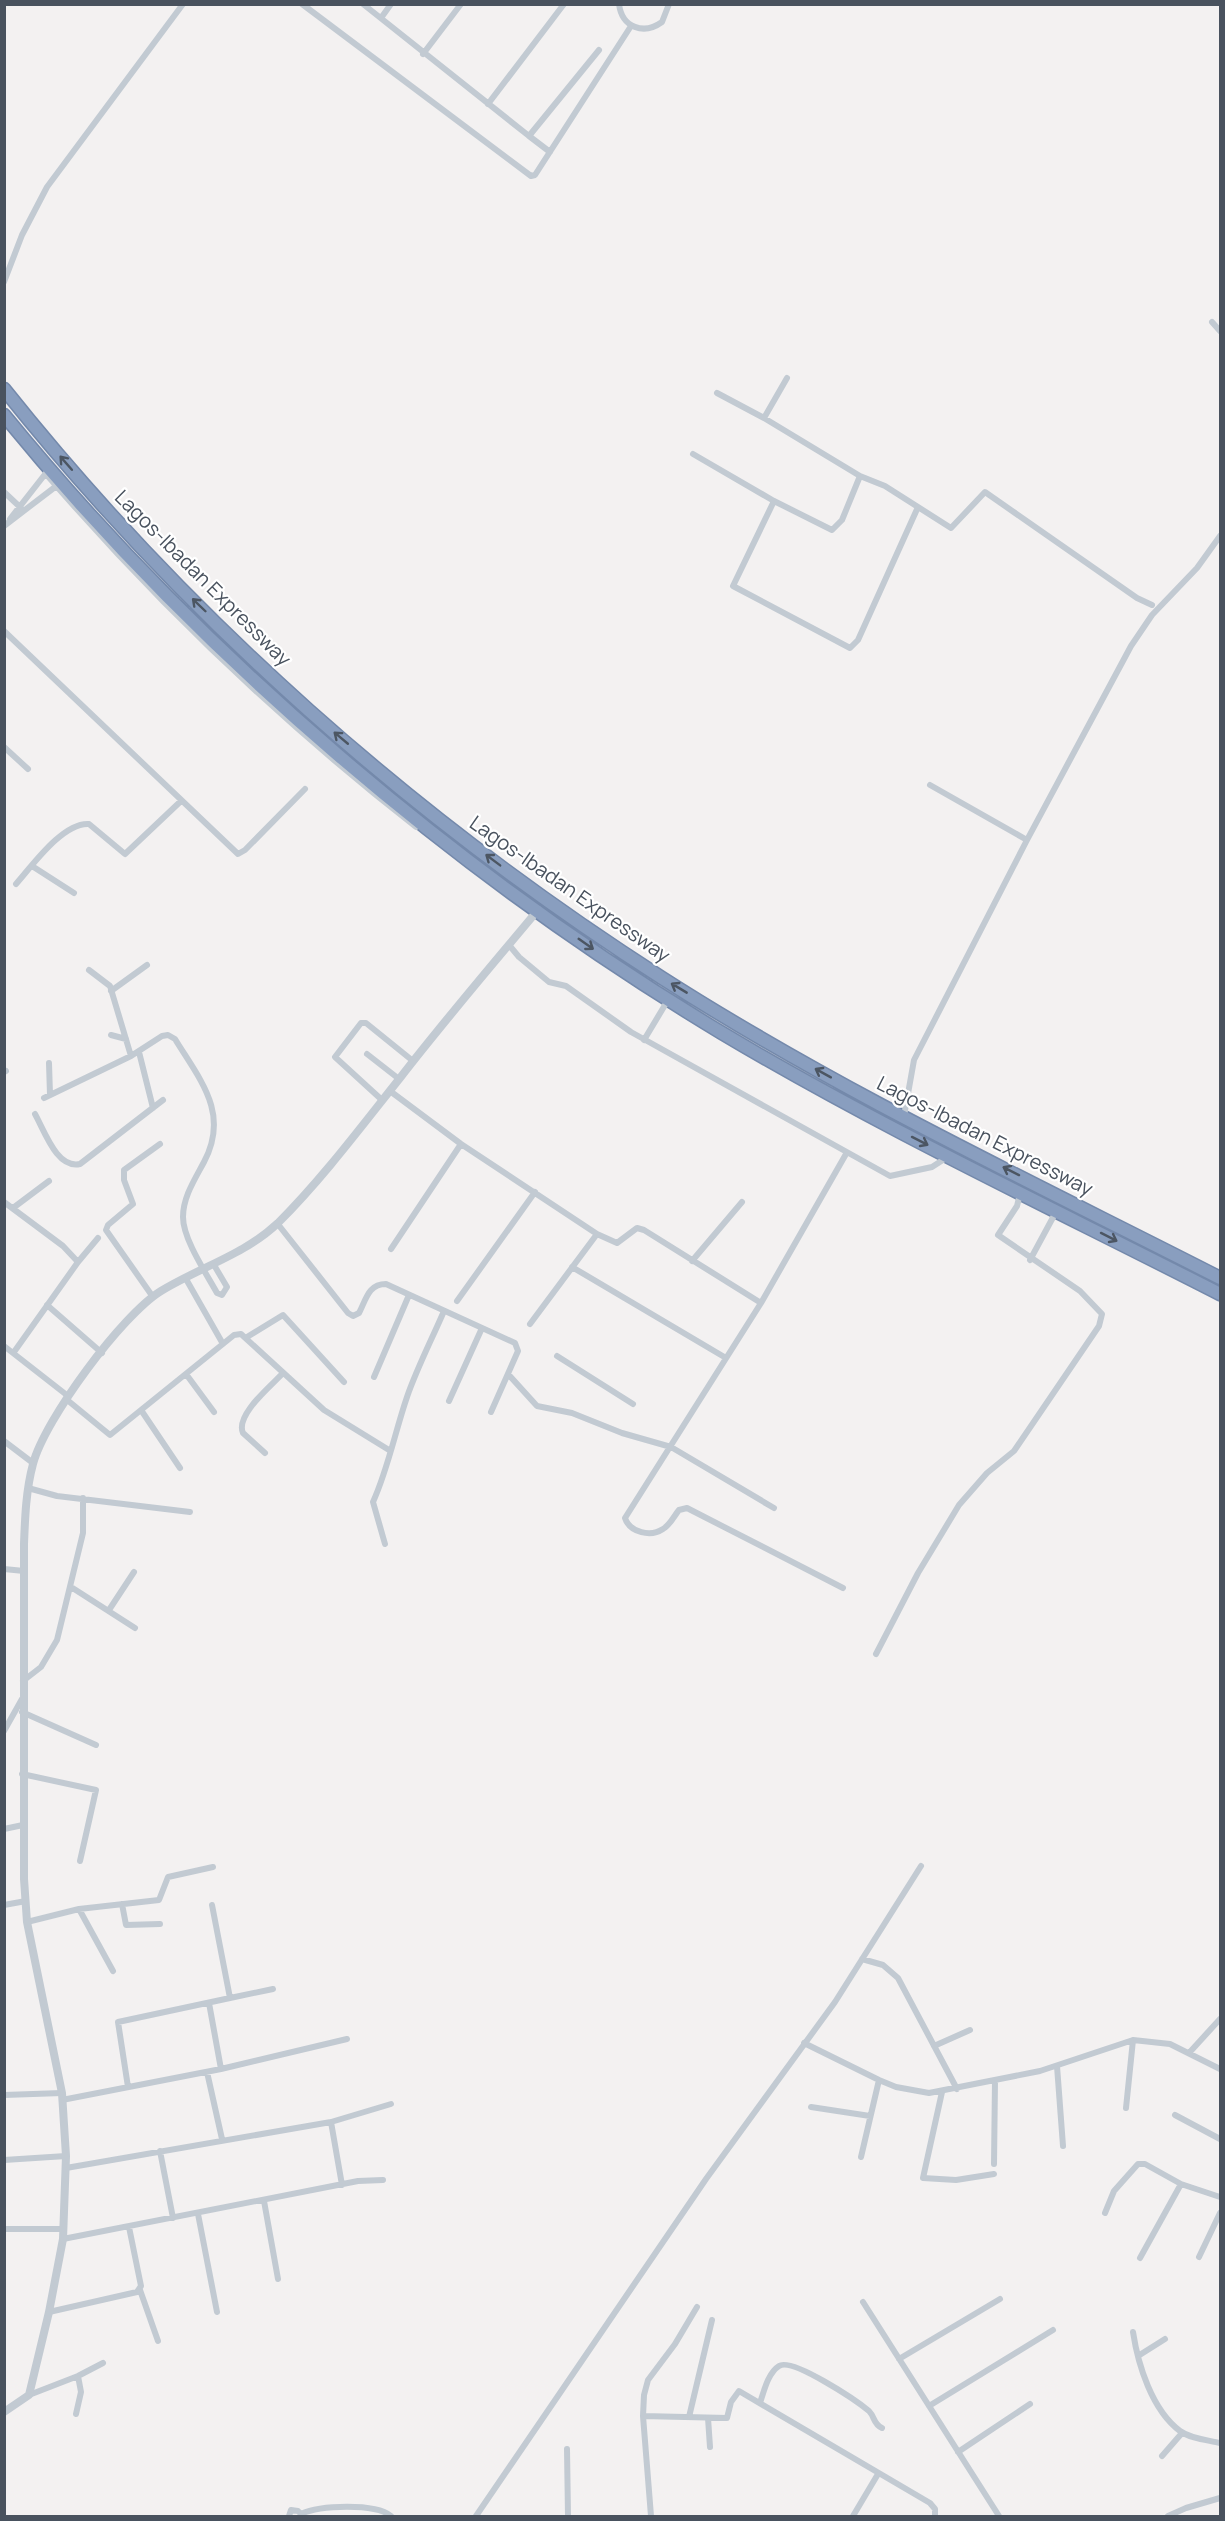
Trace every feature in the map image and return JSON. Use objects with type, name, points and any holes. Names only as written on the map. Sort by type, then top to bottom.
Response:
[{"type":"highway","name":"Lagos-Ibadan Expressway","points":[[4,389],[92,494],[160,567],[250,656],[330,729],[450,827],[540,895],[664,979],[874,1102],[1221,1278]]},
{"type":"highway","name":"Lagos-Ibadan Expressway","points":[[4,415],[59,484],[184,611],[322,740],[442,839],[537,911],[668,1000],[723,1033],[868,1114],[1221,1294]]},
{"type":"street","points":[[4,282],[25,227],[47,187],[183,4]]},
{"type":"street","points":[[302,4],[528,176],[535,175],[631,26]]},
{"type":"street","points":[[363,4],[423,54],[550,152]]},
{"type":"street","points":[[381,18],[391,4]]},
{"type":"street","points":[[423,54],[461,4]]},
{"type":"street","points":[[488,104],[564,4]]},
{"type":"street","points":[[619,4],[621,14],[631,26],[639,29],[656,27],[667,15],[669,4]]},
{"type":"street","points":[[529,136],[599,50]]},
{"type":"street","points":[[1212,322],[1221,331]]},
{"type":"street","points":[[764,418],[787,378]]},
{"type":"street","points":[[717,393],[764,418],[860,476],[885,486],[951,528],[985,492],[1137,598],[1152,605]]},
{"type":"street","points":[[693,454],[774,501],[832,530],[842,520],[860,476]]},
{"type":"street","points":[[6,524],[21,508],[48,471]]},
{"type":"street","points":[[21,508],[59,484]]},
{"type":"street","points":[[4,492],[21,508]]},
{"type":"street","points":[[774,501],[733,586],[850,648],[858,640],[918,507]]},
{"type":"street","points":[[904,1116],[914,1060],[1027,840],[1131,646],[1152,615],[1197,568],[1221,536]]},
{"type":"street","points":[[4,631],[237,854],[245,850],[305,789]]},
{"type":"street","points":[[4,747],[28,769]]},
{"type":"street","points":[[930,785],[1027,840]]},
{"type":"street","points":[[16,884],[50,845],[68,831],[84,824],[94,826],[125,854],[181,801]]},
{"type":"street","points":[[32,866],[74,893]]},
{"type":"street","points":[[29,2395],[49,2312],[63,2239],[66,2168],[62,2097],[27,1922],[22,1824],[24,1570],[28,1488],[33,1463],[50,1423],[67,1398],[102,1353],[153,1297],[247,1247],[277,1223],[313,1184],[537,911]]},
{"type":"street","points":[[509,945],[519,957],[549,982],[566,986],[644,1040],[818,1134],[846,1154],[890,1176],[933,1167],[949,1156]]},
{"type":"street","points":[[111,991],[147,965]]},
{"type":"street","points":[[89,970],[105,981],[111,991],[131,1056]]},
{"type":"street","points":[[644,1040],[668,1000]]},
{"type":"street","points":[[382,1100],[335,1057],[361,1023],[366,1023],[413,1061]]},
{"type":"street","points":[[111,1035],[126,1040]]},
{"type":"street","points":[[49,1063],[47,1097],[139,1052],[162,1036],[168,1035],[175,1039],[214,1107],[212,1141],[188,1195],[182,1219],[204,1270],[217,1293],[222,1295],[227,1287],[214,1265]]},
{"type":"street","points":[[139,1052],[153,1108]]},
{"type":"street","points":[[367,1054],[399,1079]]},
{"type":"street","points":[[390,1091],[461,1144],[597,1234],[617,1243],[638,1227],[761,1303]]},
{"type":"street","points":[[35,1114],[64,1163],[71,1166],[80,1164],[163,1100]]},
{"type":"street","points":[[153,1297],[106,1230],[108,1225],[132,1204],[124,1180],[124,1170],[160,1144]]},
{"type":"street","points":[[391,1249],[461,1144]]},
{"type":"street","points":[[843,1588],[687,1508],[679,1510],[665,1528],[656,1533],[646,1533],[629,1526],[625,1518],[761,1303],[846,1154]]},
{"type":"street","points":[[13,1208],[49,1181]]},
{"type":"street","points":[[457,1301],[535,1192]]},
{"type":"street","points":[[876,1654],[918,1573],[959,1504],[987,1473],[1014,1451],[1099,1326],[1102,1314],[1086,1296],[1030,1260],[998,1235],[1017,1206],[1020,1192]]},
{"type":"street","points":[[4,1202],[63,1246],[78,1262]]},
{"type":"street","points":[[692,1261],[742,1202]]},
{"type":"street","points":[[1030,1260],[1057,1210]]},
{"type":"street","points":[[277,1223],[348,1313],[353,1316],[359,1313],[370,1289],[378,1284],[386,1284],[518,1346],[491,1412]]},
{"type":"street","points":[[530,1324],[597,1234]]},
{"type":"street","points":[[14,1352],[78,1262],[98,1238]]},
{"type":"street","points":[[572,1266],[726,1358]]},
{"type":"street","points":[[186,1279],[223,1344]]},
{"type":"street","points":[[374,1377],[410,1295]]},
{"type":"street","points":[[47,1305],[102,1353]]},
{"type":"street","points":[[385,1545],[373,1502],[382,1484],[389,1450],[407,1398],[444,1311]]},
{"type":"street","points":[[247,1337],[283,1315],[289,1318],[344,1382]]},
{"type":"street","points":[[449,1401],[482,1328]]},
{"type":"street","points":[[4,1346],[14,1352],[110,1435],[234,1335],[241,1334],[247,1337],[324,1410],[389,1450]]},
{"type":"street","points":[[557,1356],[633,1404]]},
{"type":"street","points":[[265,1453],[243,1433],[242,1421],[247,1411],[283,1373]]},
{"type":"street","points":[[186,1374],[214,1412]]},
{"type":"street","points":[[508,1374],[537,1406],[572,1413],[622,1433],[671,1447],[774,1508]]},
{"type":"street","points":[[141,1410],[180,1468]]},
{"type":"street","points":[[4,1441],[33,1463]]},
{"type":"street","points":[[28,1488],[57,1496],[190,1512]]},
{"type":"street","points":[[22,1682],[41,1667],[52,1653],[71,1587],[83,1533],[83,1498]]},
{"type":"street","points":[[4,1569],[24,1570]]},
{"type":"street","points":[[109,1610],[134,1572]]},
{"type":"street","points":[[71,1587],[135,1628]]},
{"type":"street","points":[[7,1729],[22,1699]]},
{"type":"street","points":[[22,1712],[96,1745]]},
{"type":"street","points":[[7,1729],[22,1726]]},
{"type":"street","points":[[22,1774],[96,1790],[80,1861]]},
{"type":"street","points":[[4,1829],[22,1824]]},
{"type":"street","points":[[476,2517],[706,2179],[835,2002],[921,1866]]},
{"type":"street","points":[[27,1922],[79,1909],[159,1900],[168,1877],[213,1867]]},
{"type":"street","points":[[4,1905],[26,1901]]},
{"type":"street","points":[[122,1904],[126,1925],[160,1924]]},
{"type":"street","points":[[212,1905],[230,1998]]},
{"type":"street","points":[[79,1909],[112,1971]]},
{"type":"street","points":[[862,1959],[883,1965],[898,1978],[957,2089]]},
{"type":"street","points":[[128,2086],[118,2022],[273,1989]]},
{"type":"street","points":[[209,2003],[220,2069]]},
{"type":"street","points":[[1189,2053],[1221,2019]]},
{"type":"street","points":[[934,2046],[970,2030]]},
{"type":"street","points":[[4,2095],[62,2097],[207,2072],[346,2039]]},
{"type":"street","points":[[804,2043],[879,2080],[915,2091],[942,2092],[994,2081],[1057,2066],[1133,2040],[1170,2044],[1221,2069]]},
{"type":"street","points":[[1126,2108],[1133,2040]]},
{"type":"street","points":[[1057,2066],[1063,2146]]},
{"type":"street","points":[[207,2072],[222,2139]]},
{"type":"street","points":[[861,2157],[879,2080]]},
{"type":"street","points":[[994,2081],[994,2164]]},
{"type":"street","points":[[942,2092],[923,2178],[956,2180],[994,2174]]},
{"type":"street","points":[[66,2168],[222,2139],[331,2122],[390,2104]]},
{"type":"street","points":[[811,2107],[870,2116]]},
{"type":"street","points":[[1174,2115],[1221,2139]]},
{"type":"street","points":[[331,2122],[342,2185]]},
{"type":"street","points":[[160,2151],[173,2218]]},
{"type":"street","points":[[4,2160],[66,2156]]},
{"type":"street","points":[[1105,2213],[1114,2191],[1138,2164],[1144,2164],[1181,2184],[1221,2197]]},
{"type":"street","points":[[63,2239],[342,2185],[383,2180]]},
{"type":"street","points":[[1140,2258],[1181,2184]]},
{"type":"street","points":[[264,2200],[278,2279]]},
{"type":"street","points":[[1198,2257],[1221,2213]]},
{"type":"street","points":[[198,2214],[217,2312]]},
{"type":"street","points":[[129,2227],[140,2290],[158,2341]]},
{"type":"street","points":[[4,2229],[64,2229]]},
{"type":"street","points":[[49,2312],[140,2290]]},
{"type":"street","points":[[899,2359],[1000,2299]]},
{"type":"street","points":[[863,2302],[999,2517]]},
{"type":"street","points":[[651,2517],[643,2416],[648,2380],[675,2344],[697,2307]]},
{"type":"street","points":[[689,2417],[712,2320]]},
{"type":"street","points":[[929,2406],[1053,2330]]},
{"type":"street","points":[[1133,2332],[1138,2356],[1165,2416],[1182,2433],[1221,2443]]},
{"type":"street","points":[[1138,2356],[1165,2339]]},
{"type":"street","points":[[4,2412],[29,2395],[78,2376],[103,2363]]},
{"type":"street","points":[[760,2403],[771,2374],[783,2364],[791,2365],[827,2382],[862,2406],[870,2412],[876,2425],[882,2428]]},
{"type":"street","points":[[76,2414],[81,2392],[78,2376]]},
{"type":"street","points":[[643,2416],[727,2418],[731,2402],[739,2391],[930,2503],[935,2509],[935,2517]]},
{"type":"street","points":[[958,2452],[1030,2404]]},
{"type":"street","points":[[708,2418],[710,2446]]},
{"type":"street","points":[[1162,2456],[1182,2433]]},
{"type":"street","points":[[567,2450],[568,2517]]},
{"type":"street","points":[[853,2517],[879,2474]]},
{"type":"street","points":[[1168,2517],[1186,2508],[1221,2499]]},
{"type":"street","points":[[289,2517],[291,2510],[301,2514],[326,2507],[382,2511],[391,2517]]}]
